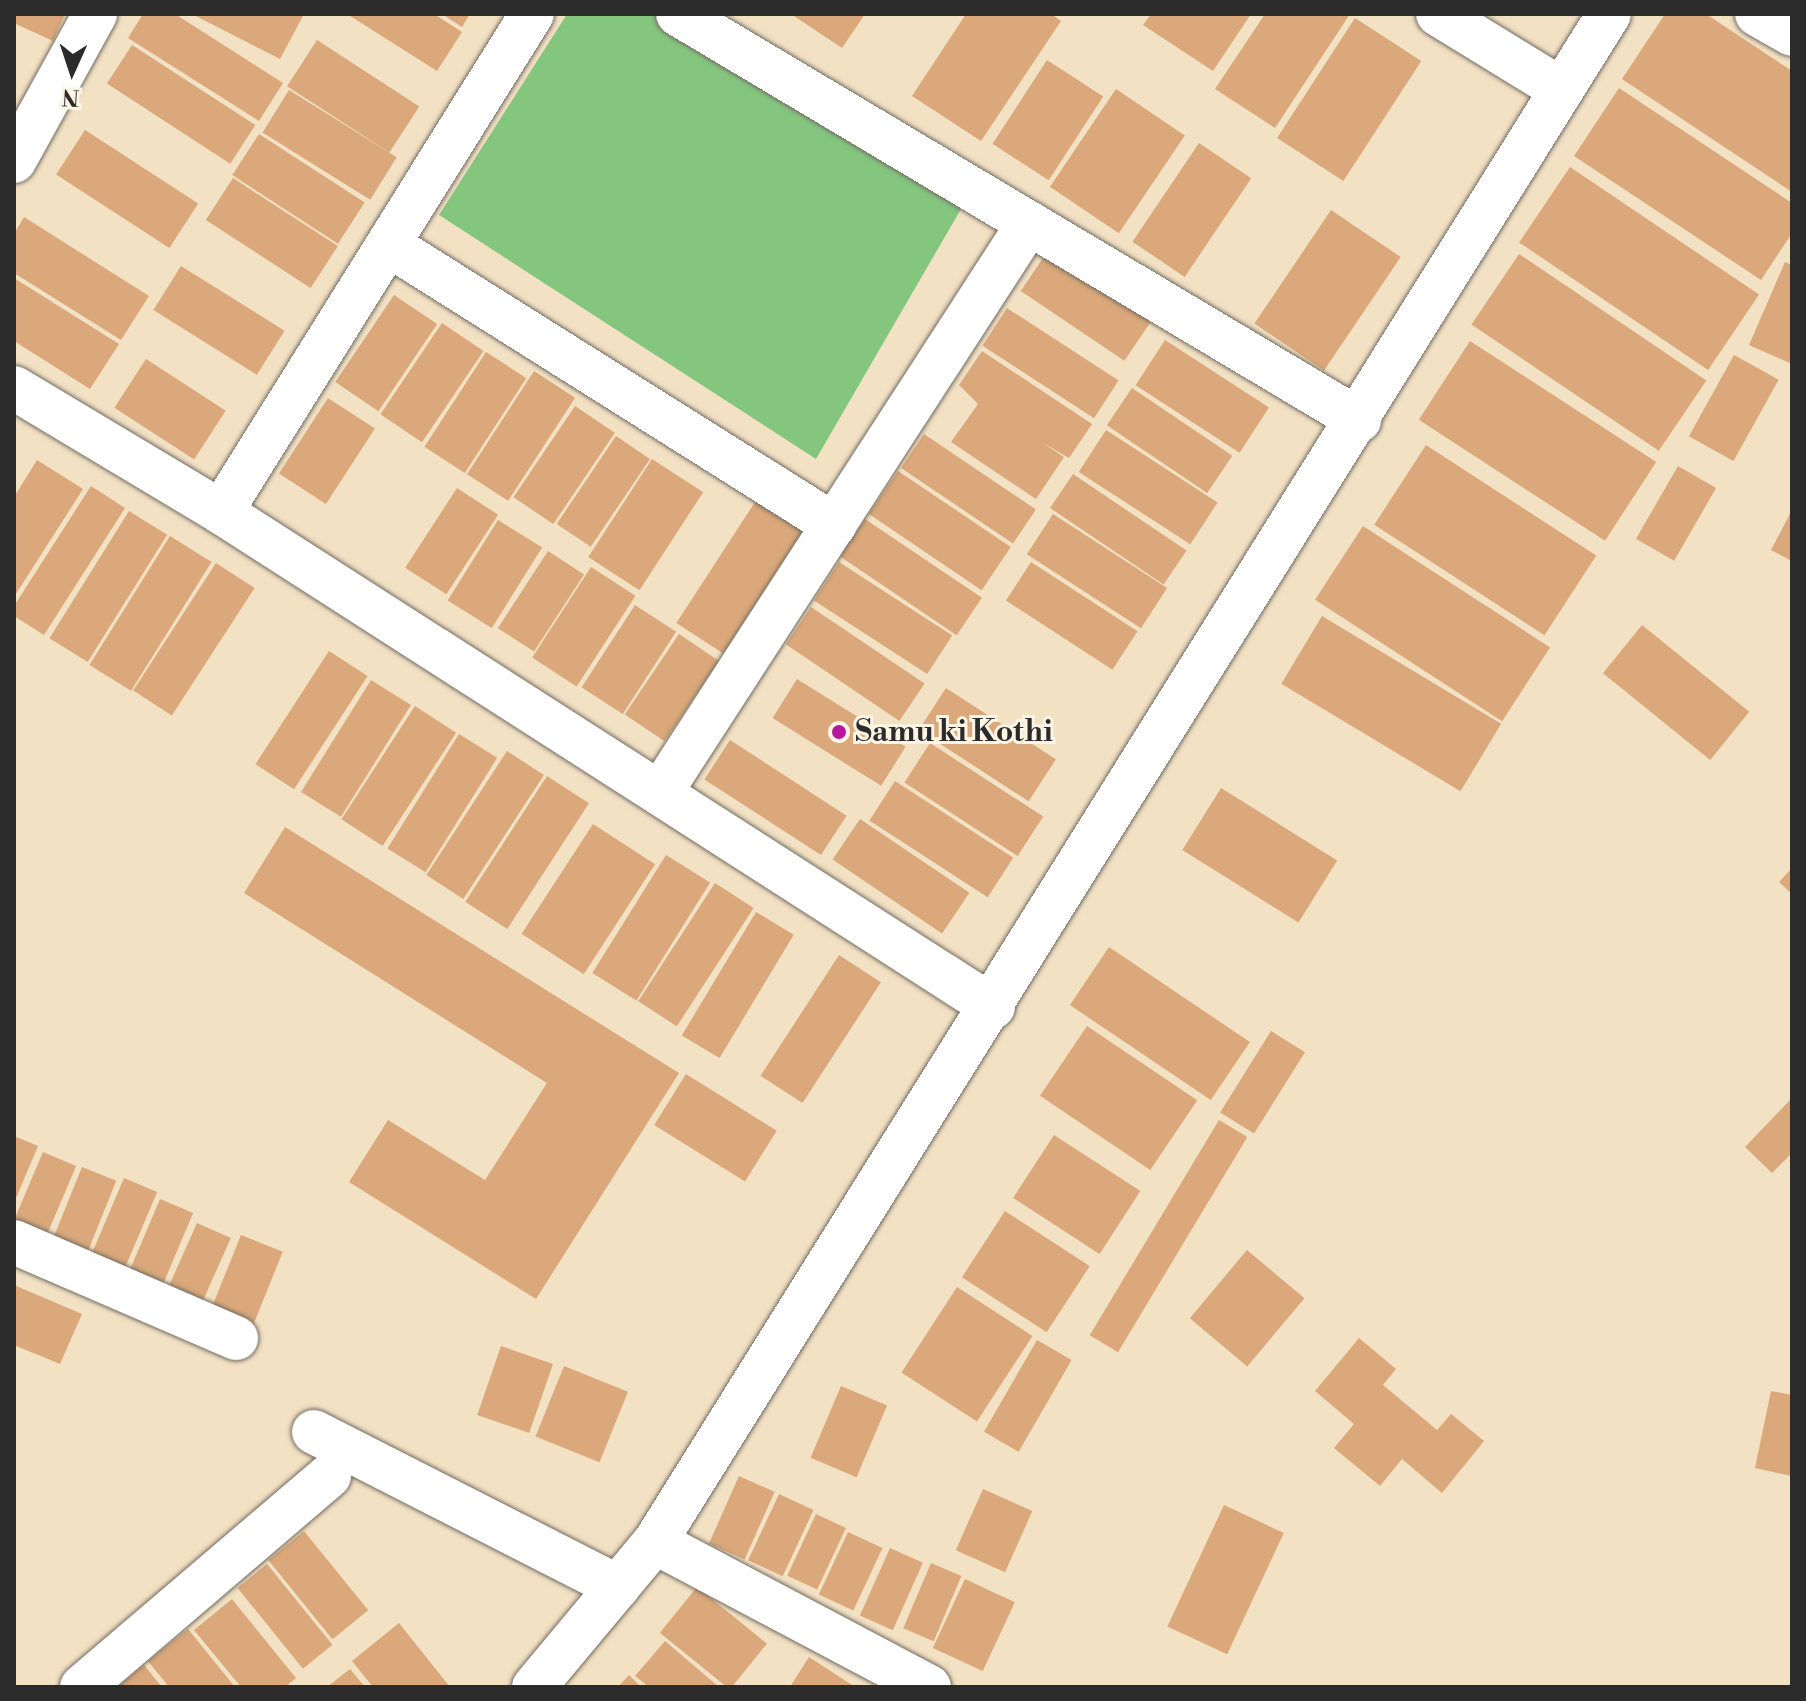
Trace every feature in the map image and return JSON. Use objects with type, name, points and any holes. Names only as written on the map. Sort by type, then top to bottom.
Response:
[{"type":"street","points":[[14,161],[95,14]]},
{"type":"street","points":[[221,512],[532,14]]},
{"type":"street","points":[[678,14],[1359,420]]},
{"type":"street","points":[[1438,14],[1562,90]]},
{"type":"street","points":[[534,1687],[655,1542],[832,1254],[993,1007],[1609,14]]},
{"type":"street","points":[[1757,14],[1792,34]]},
{"type":"street","points":[[660,793],[1029,223]]},
{"type":"street","points":[[389,245],[834,525]]},
{"type":"street","points":[[14,388],[221,512],[993,1007]]},
{"type":"street","points":[[14,1242],[236,1338]]},
{"type":"street","points":[[314,1432],[618,1587]]},
{"type":"street","points":[[82,1687],[329,1476]]},
{"type":"street","points":[[655,1542],[929,1687]]},
{"type":"green space","points":[[567,14],[654,14],[961,209],[816,459],[439,215]]},
{"type":"building","points":[[14,14],[65,14],[53,41],[14,23]]},
{"type":"building","points":[[143,14],[175,14],[283,83],[259,121],[128,38]]},
{"type":"building","points":[[192,14],[304,14],[280,59]]},
{"type":"building","points":[[347,14],[434,14],[462,32],[437,71]]},
{"type":"building","points":[[442,14],[470,14],[462,27]]},
{"type":"building","points":[[791,14],[865,14],[842,48]]},
{"type":"building","points":[[966,14],[1051,14],[1061,21],[981,141],[912,96]]},
{"type":"building","points":[[1151,14],[1251,14],[1213,71],[1143,25]]},
{"type":"building","points":[[1265,14],[1350,14],[1275,128],[1215,89]]},
{"type":"building","points":[[1665,14],[1706,14],[1792,71],[1792,192],[1622,79]]},
{"type":"building","points":[[1355,18],[1421,61],[1343,181],[1277,138]]},
{"type":"building","points":[[317,40],[419,106],[389,153],[287,86]]},
{"type":"building","points":[[132,45],[255,125],[230,164],[107,84]]},
{"type":"building","points":[[1047,60],[1103,96],[1049,180],[993,144]]},
{"type":"building","points":[[1619,88],[1792,203],[1792,233],[1761,280],[1574,156]]},
{"type":"building","points":[[1116,89],[1185,135],[1119,233],[1050,187]]},
{"type":"building","points":[[289,90],[397,157],[370,200],[263,132]]},
{"type":"building","points":[[85,130],[198,204],[169,248],[56,174]]},
{"type":"building","points":[[259,134],[365,203],[338,244],[232,175]]},
{"type":"building","points":[[1199,143],[1251,178],[1185,277],[1132,242]]},
{"type":"building","points":[[1570,167],[1759,294],[1708,370],[1519,242]]},
{"type":"building","points":[[233,178],[338,246],[311,288],[206,220]]},
{"type":"building","points":[[1331,210],[1401,257],[1324,371],[1254,324]]},
{"type":"building","points":[[24,217],[149,296],[121,340],[14,273],[14,234]]},
{"type":"building","points":[[1047,252],[1151,322],[1124,361],[1021,291]]},
{"type":"building","points":[[1519,254],[1706,380],[1659,451],[1471,324]]},
{"type":"building","points":[[1785,262],[1792,265],[1792,364],[1749,345]]},
{"type":"building","points":[[181,266],[284,331],[257,375],[153,310]]},
{"type":"building","points":[[14,278],[119,344],[90,389],[14,341]]},
{"type":"building","points":[[394,295],[437,324],[378,411],[335,382]]},
{"type":"building","points":[[1007,308],[1119,380],[1094,418],[982,346]]},
{"type":"building","points":[[442,323],[483,351],[422,442],[380,414]]},
{"type":"building","points":[[1165,340],[1269,408],[1240,453],[1136,385]]},
{"type":"building","points":[[1470,341],[1656,462],[1605,541],[1419,420]]},
{"type":"building","points":[[982,351],[1092,424],[1069,458],[1043,443],[1064,457],[1036,499],[951,442],[978,404],[959,385]]},
{"type":"building","points":[[486,352],[526,378],[465,473],[424,447]]},
{"type":"building","points":[[1734,355],[1779,380],[1734,461],[1689,436]]},
{"type":"building","points":[[146,359],[226,411],[194,459],[114,408]]},
{"type":"building","points":[[534,371],[575,398],[508,501],[467,474]]},
{"type":"building","points":[[1132,388],[1232,456],[1207,493],[1107,425]]},
{"type":"building","points":[[328,398],[375,428],[326,504],[279,473]]},
{"type":"building","points":[[575,406],[615,433],[553,524],[513,497]]},
{"type":"building","points":[[1106,430],[1218,502],[1190,544],[1079,472]]},
{"type":"building","points":[[924,434],[1036,509],[1013,543],[901,468]]},
{"type":"building","points":[[616,436],[650,459],[591,547],[557,524]]},
{"type":"building","points":[[1426,445],[1596,556],[1545,635],[1374,525]]},
{"type":"building","points":[[652,459],[703,492],[639,590],[588,557]]},
{"type":"building","points":[[37,460],[83,489],[14,597],[14,497]]},
{"type":"building","points":[[1678,466],[1716,488],[1674,561],[1636,539]]},
{"type":"building","points":[[898,471],[1011,547],[982,590],[869,514]]},
{"type":"building","points":[[1073,474],[1187,551],[1164,585],[1050,508]]},
{"type":"building","points":[[91,486],[125,508],[44,635],[14,616],[14,606]]},
{"type":"building","points":[[457,488],[498,515],[446,594],[405,568]]},
{"type":"building","points":[[757,499],[804,529],[723,654],[676,623]]},
{"type":"building","points":[[1792,510],[1792,561],[1771,550]]},
{"type":"building","points":[[129,511],[167,535],[88,662],[50,638]]},
{"type":"building","points":[[1053,514],[1167,588],[1141,628],[1027,554]]},
{"type":"building","points":[[865,519],[982,598],[957,635],[840,556]]},
{"type":"building","points":[[498,520],[542,548],[492,628],[448,601]]},
{"type":"building","points":[[1363,526],[1550,647],[1502,721],[1315,600]]},
{"type":"building","points":[[170,536],[212,562],[131,691],[89,665]]},
{"type":"building","points":[[548,551],[584,574],[534,652],[498,628]]},
{"type":"building","points":[[839,562],[952,636],[927,674],[814,601]]},
{"type":"building","points":[[1031,562],[1138,631],[1112,670],[1006,601]]},
{"type":"building","points":[[216,563],[255,588],[172,716],[133,690]]},
{"type":"building","points":[[591,567],[635,596],[577,686],[532,658]]},
{"type":"building","points":[[635,605],[676,632],[623,714],[582,687]]},
{"type":"building","points":[[811,607],[925,684],[899,721],[786,644]]},
{"type":"building","points":[[1322,616],[1501,724],[1460,791],[1281,684]]},
{"type":"building","points":[[1642,625],[1749,712],[1710,760],[1603,673]]},
{"type":"building","points":[[679,634],[719,661],[665,741],[625,714]]},
{"type":"building","points":[[329,651],[368,676],[294,789],[255,764]]},
{"type":"building","name":"Samu ki Kothi","points":[[797,679],[906,747],[881,786],[773,718]]},
{"type":"building","points":[[371,680],[411,705],[341,817],[301,792]]},
{"type":"building","points":[[946,688],[1056,759],[1029,801],[919,730]]},
{"type":"building","points":[[415,706],[456,733],[383,846],[341,819]]},
{"type":"building","points":[[459,734],[497,758],[426,872],[387,848]]},
{"type":"building","points":[[730,740],[847,816],[821,855],[704,779]]},
{"type":"building","points":[[930,743],[1043,817],[1018,856],[904,782]]},
{"type":"building","points":[[507,751],[544,775],[463,899],[426,875]]},
{"type":"building","points":[[547,776],[589,803],[507,929],[465,902]]},
{"type":"building","points":[[895,781],[1013,858],[988,897],[869,820]]},
{"type":"building","points":[[1221,788],[1337,861],[1298,923],[1182,850]]},
{"type":"building","points":[[860,819],[969,893],[942,933],[833,860]]},
{"type":"building","points":[[593,824],[655,864],[584,974],[522,934]]},
{"type":"building","points":[[285,827],[679,1073],[536,1299],[349,1182],[388,1120],[485,1180],[547,1083],[244,893]]},
{"type":"building","points":[[666,855],[710,883],[636,1000],[592,973]]},
{"type":"building","points":[[1792,868],[1792,894],[1779,882]]},
{"type":"building","points":[[715,883],[754,908],[677,1026],[638,1001]]},
{"type":"building","points":[[756,912],[794,935],[720,1058],[682,1035]]},
{"type":"building","points":[[1109,947],[1250,1042],[1211,1100],[1070,1005]]},
{"type":"building","points":[[839,955],[881,982],[803,1103],[761,1076]]},
{"type":"building","points":[[1087,1026],[1197,1100],[1150,1170],[1040,1096]]},
{"type":"building","points":[[1271,1031],[1305,1052],[1254,1134],[1220,1112]]},
{"type":"building","points":[[686,1074],[777,1131],[745,1182],[654,1125]]},
{"type":"building","points":[[1792,1098],[1792,1153],[1772,1173],[1745,1147]]},
{"type":"building","points":[[1219,1120],[1247,1137],[1118,1352],[1090,1335]]},
{"type":"building","points":[[1054,1135],[1140,1191],[1100,1254],[1013,1198]]},
{"type":"building","points":[[14,1136],[38,1146],[14,1203]]},
{"type":"building","points":[[43,1152],[76,1166],[46,1236],[14,1222]]},
{"type":"building","points":[[82,1167],[116,1181],[86,1257],[51,1243]]},
{"type":"building","points":[[124,1178],[157,1192],[122,1275],[89,1261]]},
{"type":"building","points":[[160,1199],[193,1213],[160,1290],[127,1276]]},
{"type":"building","points":[[1005,1211],[1090,1266],[1047,1332],[962,1277]]},
{"type":"building","points":[[197,1223],[231,1238],[199,1308],[166,1293]]},
{"type":"building","points":[[241,1235],[283,1252],[249,1336],[207,1319]]},
{"type":"building","points":[[1247,1250],[1304,1298],[1247,1366],[1190,1318]]},
{"type":"building","points":[[14,1285],[82,1314],[60,1364],[14,1345]]},
{"type":"building","points":[[957,1287],[1032,1336],[977,1422],[901,1373]]},
{"type":"building","points":[[1359,1338],[1396,1369],[1383,1385],[1437,1430],[1451,1414],[1484,1441],[1442,1493],[1402,1459],[1380,1486],[1334,1448],[1354,1424],[1315,1391]]},
{"type":"building","points":[[1037,1340],[1072,1360],[1019,1452],[984,1432]]},
{"type":"building","points":[[501,1346],[553,1364],[529,1433],[477,1415]]},
{"type":"building","points":[[564,1366],[628,1392],[600,1462],[536,1436]]},
{"type":"building","points":[[841,1386],[887,1406],[857,1477],[811,1458]]},
{"type":"building","points":[[1771,1391],[1792,1395],[1792,1476],[1755,1468]]},
{"type":"building","points":[[739,1476],[775,1492],[745,1559],[709,1544]]},
{"type":"building","points":[[983,1489],[1032,1511],[1005,1572],[956,1550]]},
{"type":"building","points":[[779,1494],[813,1510],[783,1576],[748,1560]]},
{"type":"building","points":[[1224,1505],[1284,1533],[1227,1654],[1167,1626]]},
{"type":"building","points":[[816,1514],[846,1528],[817,1590],[787,1576]]},
{"type":"building","points":[[304,1531],[368,1610],[332,1639],[268,1560]]},
{"type":"building","points":[[848,1532],[882,1548],[853,1611],[819,1595]]},
{"type":"building","points":[[890,1548],[923,1563],[893,1630],[860,1616]]},
{"type":"building","points":[[931,1563],[961,1576],[934,1641],[903,1628]]},
{"type":"building","points":[[267,1564],[332,1645],[303,1669],[237,1588]]},
{"type":"building","points":[[965,1579],[1015,1602],[983,1671],[933,1648]]},
{"type":"building","points":[[697,1587],[767,1644],[732,1687],[727,1687],[660,1633]]},
{"type":"building","points":[[232,1599],[296,1678],[285,1687],[241,1687],[194,1630]]},
{"type":"building","points":[[399,1623],[450,1687],[373,1687],[352,1661]]},
{"type":"building","points":[[188,1629],[235,1687],[169,1687],[148,1661]]},
{"type":"building","points":[[665,1641],[719,1687],[649,1687],[635,1676]]},
{"type":"building","points":[[809,1657],[855,1687],[790,1687]]},
{"type":"building","points":[[144,1665],[162,1687],[117,1687]]},
{"type":"building","points":[[350,1669],[365,1687],[327,1687]]},
{"type":"building","points":[[629,1675],[641,1687],[618,1687]]},
{"type":"place","name":"Samu ki Kothi","points":[[839,732]]}]
